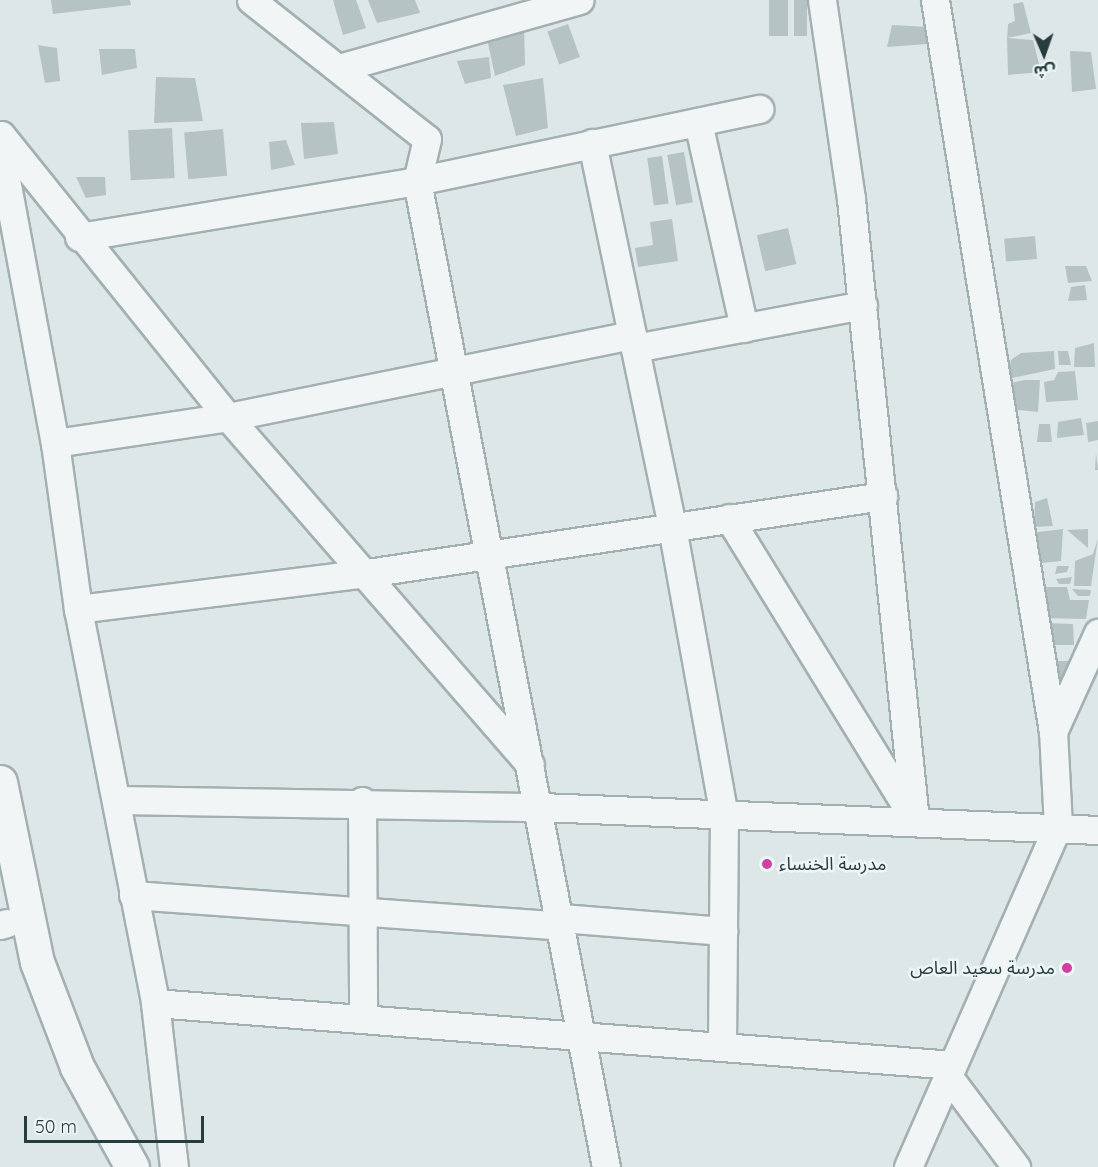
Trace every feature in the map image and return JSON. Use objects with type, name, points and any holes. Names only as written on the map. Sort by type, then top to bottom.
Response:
[{"type":"street","points":[[251,0],[427,139],[417,181],[489,554],[541,807],[606,1167]]},
{"type":"street","points":[[339,68],[580,0]]},
{"type":"street","points":[[822,0],[863,305],[915,820]]},
{"type":"street","points":[[908,1167],[950,1071],[1084,834],[1053,732],[936,0]]},
{"type":"street","points":[[80,237],[417,181],[760,109]]},
{"type":"street","points":[[698,122],[744,327]]},
{"type":"street","points":[[0,134],[80,237],[228,417],[367,573],[532,765]]},
{"type":"street","points":[[592,143],[672,527],[724,815],[722,1047]]},
{"type":"street","points":[[0,147],[55,443],[78,609],[119,800],[133,895],[155,1003],[174,1167]]},
{"type":"street","points":[[55,443],[228,417],[633,342],[744,327],[863,305]]},
{"type":"street","points":[[78,609],[367,573],[884,496]]},
{"type":"street","points":[[729,518],[915,820]]},
{"type":"street","points":[[1053,732],[1098,633]]},
{"type":"street","points":[[0,782],[37,962],[77,1067],[132,1167]]},
{"type":"street","points":[[119,800],[362,801],[915,820],[1084,834]]},
{"type":"street","points":[[362,801],[365,911],[363,1016]]},
{"type":"street","points":[[0,887],[4,924],[52,1054],[114,1167]]},
{"type":"street","points":[[133,895],[365,911],[723,931]]},
{"type":"street","points":[[155,1003],[363,1016],[722,1047],[950,1071],[1016,1167]]},
{"type":"building","points":[[51,0],[130,0],[131,5],[53,14]]},
{"type":"building","points":[[333,0],[356,0],[366,28],[343,35]]},
{"type":"building","points":[[368,0],[415,0],[420,13],[377,23]]},
{"type":"building","points":[[769,0],[788,0],[788,36],[769,36]]},
{"type":"building","points":[[794,0],[807,0],[807,36],[794,36]]},
{"type":"building","points":[[1023,2],[1031,33],[1007,38],[1008,24],[1015,21],[1013,4]]},
{"type":"building","points":[[568,24],[580,57],[559,64],[547,32]]},
{"type":"building","points":[[524,25],[525,65],[495,76],[486,34]]},
{"type":"building","points":[[892,25],[929,27],[927,44],[887,47]]},
{"type":"building","points":[[1007,38],[1033,40],[1041,72],[1008,75]]},
{"type":"building","points":[[38,45],[57,48],[60,81],[45,83]]},
{"type":"building","points":[[99,49],[135,49],[137,68],[102,75]]},
{"type":"building","points":[[1070,51],[1091,52],[1096,89],[1072,92]]},
{"type":"building","points":[[489,57],[491,78],[465,84],[457,61]]},
{"type":"building","points":[[156,77],[195,78],[203,121],[154,123]]},
{"type":"building","points":[[543,78],[548,128],[516,136],[503,85]]},
{"type":"building","points":[[334,122],[338,154],[304,159],[301,123]]},
{"type":"building","points":[[172,128],[175,178],[131,180],[128,130]]},
{"type":"building","points":[[223,129],[227,176],[188,179],[184,132]]},
{"type":"building","points":[[286,140],[295,165],[271,170],[269,142]]},
{"type":"building","points":[[684,152],[693,202],[676,205],[667,155]]},
{"type":"building","points":[[662,156],[669,204],[654,206],[647,158]]},
{"type":"building","points":[[76,177],[105,177],[106,195],[86,198]]},
{"type":"building","points":[[672,219],[678,261],[638,267],[635,248],[653,245],[650,222]]},
{"type":"building","points":[[788,228],[796,264],[765,271],[757,235]]},
{"type":"building","points":[[1035,236],[1037,259],[1006,262],[1004,239]]},
{"type":"building","points":[[1065,266],[1086,266],[1092,281],[1068,283]]},
{"type":"building","points":[[1085,285],[1087,300],[1068,301],[1071,287]]},
{"type":"building","points":[[1094,343],[1095,367],[1074,367],[1075,348]]},
{"type":"building","points":[[1054,351],[1055,369],[1007,379],[1011,360],[1021,353]]},
{"type":"building","points":[[1058,351],[1068,351],[1071,365],[1059,365]]},
{"type":"building","points":[[1075,371],[1078,400],[1046,402],[1044,382],[1054,380],[1058,372]]},
{"type":"building","points":[[1040,380],[1038,412],[1008,409],[1010,383]]},
{"type":"building","points":[[1081,418],[1084,435],[1057,438],[1058,422]]},
{"type":"building","points":[[1098,421],[1098,440],[1088,442],[1086,423]]},
{"type":"building","points":[[1039,424],[1050,424],[1052,442],[1037,442]]},
{"type":"building","points":[[1096,453],[1098,470],[1095,470]]},
{"type":"building","points":[[1047,498],[1053,526],[1034,527],[1035,502]]},
{"type":"building","points":[[1063,529],[1061,561],[1033,564],[1030,533]]},
{"type":"building","points":[[1088,529],[1088,548],[1067,530]]},
{"type":"building","points":[[1098,538],[1091,586],[1074,586],[1075,561],[1093,554]]},
{"type":"building","points":[[1057,566],[1069,566],[1067,572],[1055,574]]},
{"type":"building","points":[[1072,577],[1070,584],[1059,584],[1056,579]]},
{"type":"building","points":[[1037,587],[1067,587],[1070,600],[1089,600],[1086,619],[1040,618]]},
{"type":"building","points":[[1072,589],[1091,590],[1090,596],[1078,596]]},
{"type":"building","points":[[1046,623],[1073,624],[1074,645],[1048,645]]},
{"type":"building","points":[[1049,661],[1071,661],[1065,683],[1049,682]]},
{"type":"place","name":"مدرسة الخنساء","points":[[767,864]]},
{"type":"place","name":"مدرسة سعيد العاص","points":[[1067,968]]}]
